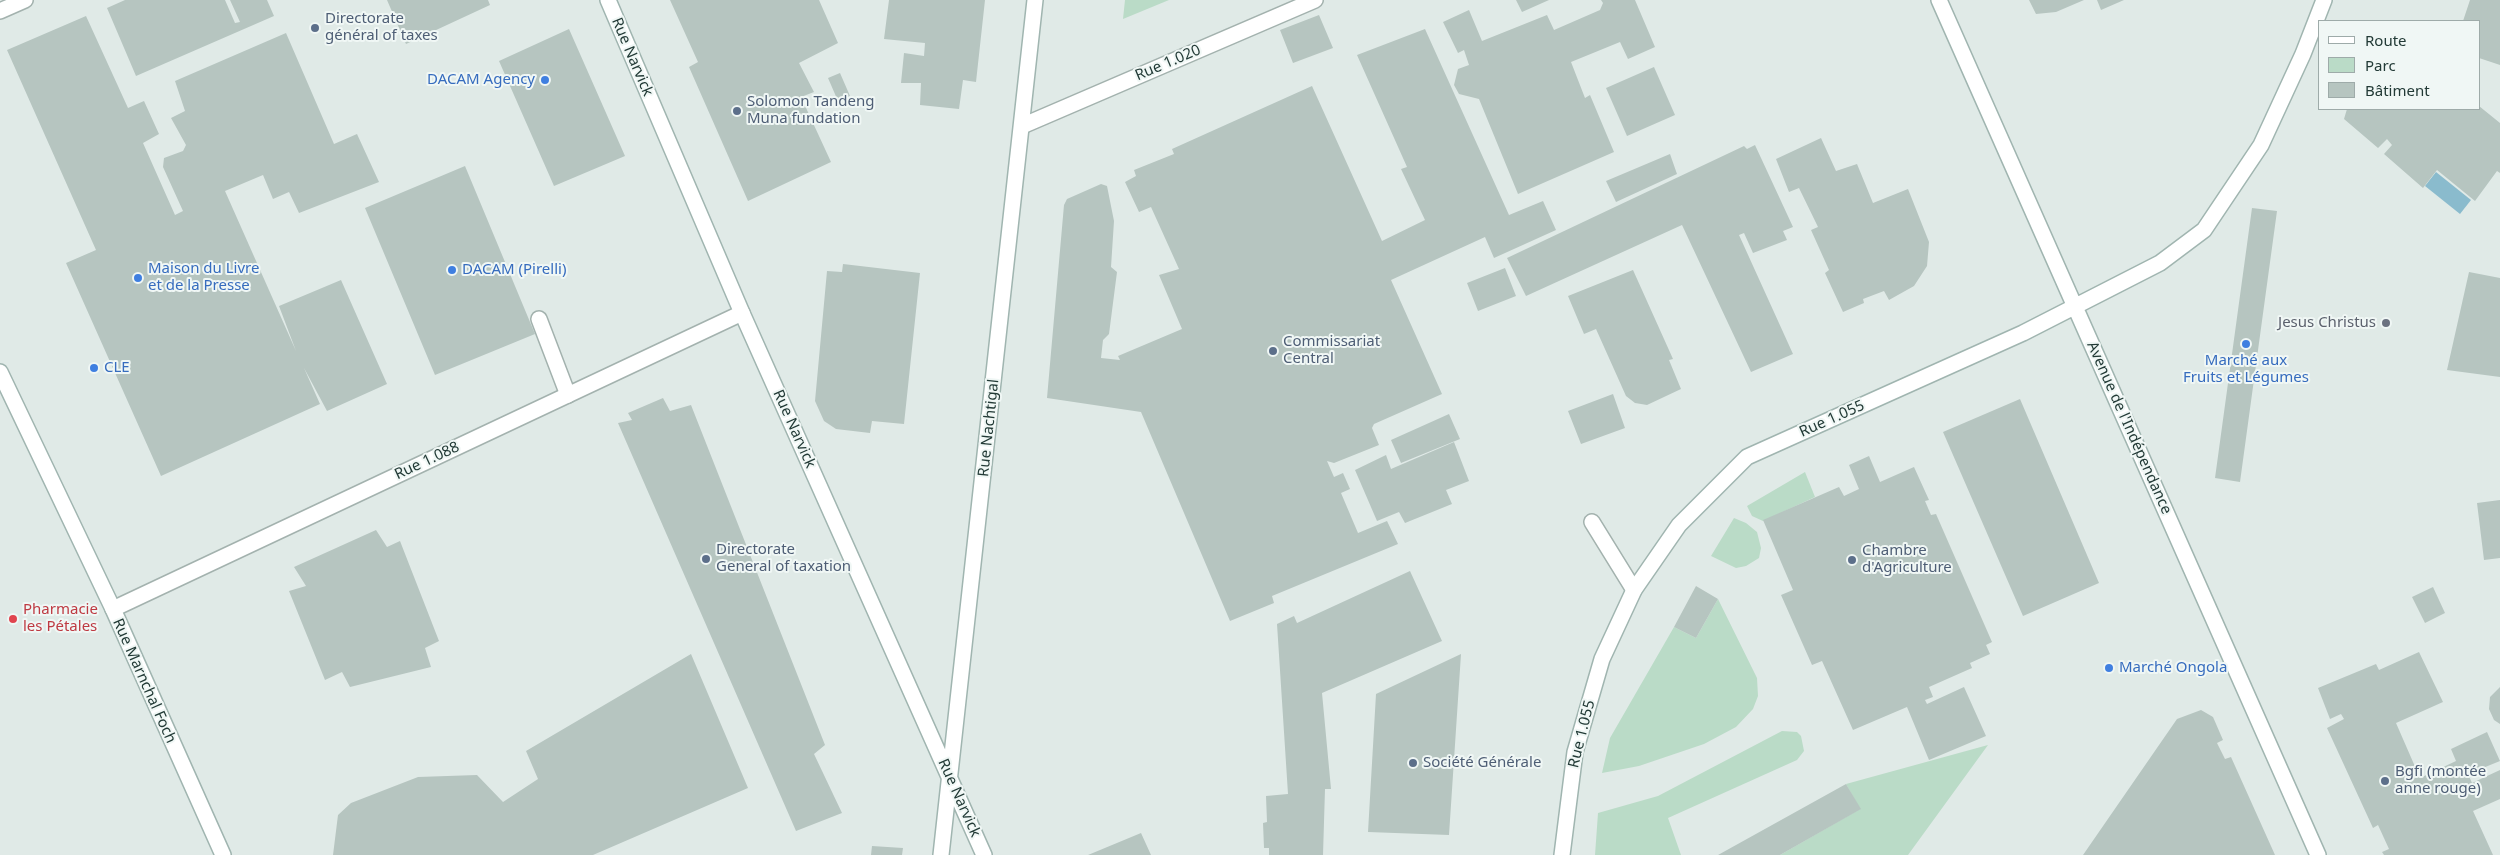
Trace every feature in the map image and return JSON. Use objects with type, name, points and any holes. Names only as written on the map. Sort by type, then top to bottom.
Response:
[{"type":"street","points":[[0,11],[25,0]]},
{"type":"street","name":"Rue Narvick","points":[[608,0],[742,313],[984,855]]},
{"type":"street","name":"Rue Nachtigal","points":[[941,855],[1035,0]]},
{"type":"street","name":"Rue 1.020","points":[[1022,126],[1315,0]]},
{"type":"street","name":"Avenue de l'Indépendance","points":[[1939,0],[2318,855]]},
{"type":"street","name":"Rue 1.055","points":[[1562,855],[1575,752],[1602,660],[1634,590],[1679,525],[1748,458],[2023,333],[2160,263],[2204,230],[2261,145],[2303,54],[2324,0]]},
{"type":"street","name":"Rue 1.088","points":[[112,609],[742,313]]},
{"type":"street","points":[[539,319],[568,395]]},
{"type":"street","name":"Rue Marnchal Foch","points":[[0,372],[112,609],[222,855]]},
{"type":"street","points":[[1592,522],[1634,590]]},
{"type":"green space","points":[[1125,0],[1169,0],[1123,19]]},
{"type":"green space","points":[[1805,472],[1815,497],[1763,521],[1752,516],[1747,506]]},
{"type":"green space","points":[[1734,518],[1746,523],[1757,532],[1761,548],[1759,558],[1746,566],[1736,568],[1711,556]]},
{"type":"green space","points":[[1718,599],[1757,678],[1758,696],[1753,709],[1736,727],[1704,744],[1639,766],[1602,773],[1610,738],[1674,627],[1696,638]]},
{"type":"green space","points":[[1782,731],[1797,732],[1801,736],[1804,751],[1797,760],[1668,818],[1681,855],[1595,855],[1598,813],[1658,796]]},
{"type":"green space","points":[[1988,745],[1908,855],[1780,855],[1860,809],[1846,784]]},
{"type":"water","points":[[2436,172],[2471,200],[2460,214],[2425,186]]},
{"type":"building","points":[[125,0],[225,0],[235,23],[240,22],[230,0],[267,0],[274,16],[136,76],[107,8]]},
{"type":"building","points":[[387,0],[488,0],[490,5],[406,44]]},
{"type":"building","points":[[670,0],[819,0],[838,43],[799,63],[814,92],[801,97],[831,162],[748,201],[689,67],[698,62]]},
{"type":"building","points":[[889,0],[985,0],[976,82],[963,80],[959,109],[920,105],[921,83],[901,83],[904,53],[924,56],[925,43],[884,39]]},
{"type":"building","points":[[1516,0],[1549,0],[1522,12]]},
{"type":"building","points":[[1601,0],[1635,0],[1655,47],[1628,59],[1620,42],[1571,62],[1585,98],[1590,95],[1614,152],[1518,194],[1479,99],[1459,94],[1454,85],[1458,69],[1469,65],[1464,50],[1458,53],[1443,22],[1469,10],[1482,41],[1547,15],[1554,30],[1600,10],[1603,3]]},
{"type":"building","points":[[2029,0],[2084,0],[2056,12],[2036,14]]},
{"type":"building","points":[[2097,0],[2124,0],[2101,10]]},
{"type":"building","points":[[2470,0],[2500,0],[2500,65],[2480,58],[2480,20],[2463,20]]},
{"type":"building","points":[[1319,15],[1333,48],[1293,63],[1280,30]]},
{"type":"building","points":[[86,16],[128,108],[144,101],[159,134],[143,143],[175,215],[183,211],[163,167],[164,158],[183,151],[186,145],[171,118],[185,111],[175,81],[286,33],[334,144],[357,134],[379,182],[299,213],[289,192],[273,199],[263,175],[225,191],[296,351],[279,306],[341,280],[387,384],[327,411],[304,368],[320,404],[161,476],[66,263],[96,250],[7,50]]},
{"type":"building","points":[[569,29],[625,156],[554,186],[499,61]]},
{"type":"building","points":[[1425,29],[1509,215],[1543,201],[1556,230],[1494,258],[1485,237],[1391,280],[1442,394],[1374,424],[1372,428],[1379,445],[1334,463],[1327,461],[1334,477],[1343,473],[1350,489],[1341,493],[1358,533],[1387,521],[1398,544],[1272,596],[1274,603],[1230,621],[1141,412],[1047,398],[1064,205],[1067,199],[1101,184],[1107,186],[1114,221],[1111,267],[1117,272],[1109,334],[1103,340],[1101,358],[1120,360],[1118,356],[1182,329],[1159,275],[1179,269],[1151,207],[1139,212],[1125,182],[1136,176],[1134,170],[1174,154],[1172,149],[1312,86],[1382,241],[1425,220],[1401,169],[1407,167],[1357,55]]},
{"type":"building","points":[[1654,67],[1675,115],[1627,136],[1606,88]]},
{"type":"building","points":[[840,73],[850,96],[838,101],[828,78]]},
{"type":"building","points":[[2480,107],[2500,123],[2500,173],[2497,171],[2475,201],[2437,170],[2423,188],[2384,154],[2392,145],[2387,139],[2378,148],[2344,119],[2347,110],[2480,110]]},
{"type":"building","points":[[1821,138],[1836,171],[1857,164],[1873,203],[1908,189],[1929,242],[1927,266],[1914,286],[1889,300],[1884,291],[1863,299],[1864,303],[1843,312],[1825,273],[1829,270],[1811,230],[1818,227],[1799,188],[1789,192],[1776,159]]},
{"type":"building","points":[[1755,145],[1793,227],[1783,231],[1787,240],[1753,253],[1744,233],[1739,235],[1793,354],[1751,372],[1682,225],[1526,296],[1507,258],[1744,146],[1747,149]]},
{"type":"building","points":[[1670,154],[1677,174],[1616,202],[1606,181]]},
{"type":"building","points":[[465,166],[535,334],[435,375],[365,208]]},
{"type":"building","name":"Marché aux Fruits et Légumes","points":[[2252,208],[2277,211],[2240,482],[2215,478]]},
{"type":"building","points":[[843,264],[920,273],[904,424],[872,421],[870,433],[836,429],[824,421],[815,401],[827,271],[842,272]]},
{"type":"building","points":[[1505,268],[1516,296],[1478,311],[1467,283]]},
{"type":"building","points":[[1633,270],[1673,359],[1669,360],[1681,389],[1647,405],[1635,403],[1626,396],[1596,329],[1584,334],[1568,296]]},
{"type":"building","points":[[2469,272],[2500,278],[2500,377],[2447,370]]},
{"type":"building","points":[[1613,394],[1625,428],[1581,444],[1568,411]]},
{"type":"building","points":[[663,398],[670,411],[691,405],[825,745],[814,754],[842,813],[796,831],[618,423],[632,420],[628,413]]},
{"type":"building","points":[[2020,399],[2099,583],[2023,616],[1943,432]]},
{"type":"building","points":[[1449,414],[1460,439],[1401,463],[1391,440]]},
{"type":"building","points":[[1454,442],[1469,481],[1446,490],[1452,504],[1405,523],[1399,512],[1377,521],[1355,470],[1386,455],[1391,469]]},
{"type":"building","points":[[1869,456],[1880,482],[1914,467],[1929,500],[1925,501],[1931,515],[1936,514],[1992,642],[1986,645],[1990,654],[1970,663],[1972,668],[1929,687],[1933,697],[1925,700],[1927,704],[1964,687],[1986,736],[1929,760],[1907,707],[1853,730],[1822,661],[1812,665],[1781,595],[1793,590],[1763,520],[1839,487],[1844,496],[1859,489],[1849,465]]},
{"type":"building","points":[[2500,500],[2500,558],[2484,560],[2477,503]]},
{"type":"building","points":[[376,530],[387,547],[400,541],[439,641],[425,648],[431,667],[350,687],[342,672],[325,680],[289,591],[306,586],[294,567]]},
{"type":"building","points":[[1410,571],[1442,641],[1322,693],[1331,789],[1325,789],[1323,855],[1269,855],[1269,848],[1264,848],[1263,823],[1267,822],[1266,796],[1288,794],[1277,624],[1294,616],[1297,623]]},
{"type":"building","points":[[1696,586],[1718,599],[1696,638],[1674,627]]},
{"type":"building","points":[[2433,587],[2445,613],[2425,623],[2412,597]]},
{"type":"building","points":[[2419,652],[2443,702],[2396,723],[2420,778],[2456,761],[2451,749],[2487,732],[2500,761],[2468,774],[2472,783],[2500,770],[2500,799],[2473,811],[2493,855],[2384,855],[2382,852],[2389,849],[2378,825],[2373,828],[2327,728],[2344,719],[2341,714],[2330,719],[2318,688],[2376,664],[2379,670]]},
{"type":"building","points":[[691,654],[748,788],[593,855],[333,855],[338,815],[351,803],[418,777],[477,775],[503,802],[538,779],[526,751]]},
{"type":"building","name":"Société Générale","points":[[1461,654],[1449,835],[1368,832],[1376,694]]},
{"type":"building","points":[[2500,687],[2500,724],[2494,720],[2489,709],[2490,697]]},
{"type":"building","points":[[2201,710],[2213,717],[2223,740],[2217,743],[2225,759],[2231,757],[2275,855],[2083,855],[2177,719]]},
{"type":"building","points":[[1846,784],[1861,809],[1780,855],[1718,855]]},
{"type":"building","points":[[1141,833],[1151,855],[1088,855]]},
{"type":"building","points":[[872,846],[903,848],[902,855],[871,855]]},
{"type":"place","name":"Directorate général of taxes","points":[[315,28]]},
{"type":"place","name":"DACAM Agency","points":[[545,80]]},
{"type":"place","name":"Solomon Tandeng Muna fundation","points":[[737,111]]},
{"type":"place","name":"DACAM (Pirelli)","points":[[452,270]]},
{"type":"place","name":"Maison du Livre et de la Presse","points":[[138,278]]},
{"type":"place","name":"Jesus Christus","points":[[2386,323]]},
{"type":"place","name":"Marché aux Fruits et Légumes","points":[[2246,344]]},
{"type":"place","name":"Commissariat Central","points":[[1273,351]]},
{"type":"place","name":"CLE","points":[[94,368]]},
{"type":"place","name":"Directorate General of taxation","points":[[706,559]]},
{"type":"place","name":"Chambre d'Agriculture","points":[[1852,560]]},
{"type":"place","name":"Pharmacie les Pétales","points":[[13,619]]},
{"type":"place","name":"Marché Ongola","points":[[2109,668]]},
{"type":"place","name":"Société Générale","points":[[1413,763]]},
{"type":"place","name":"Bgfi (montée anne rouge)","points":[[2385,781]]}]
